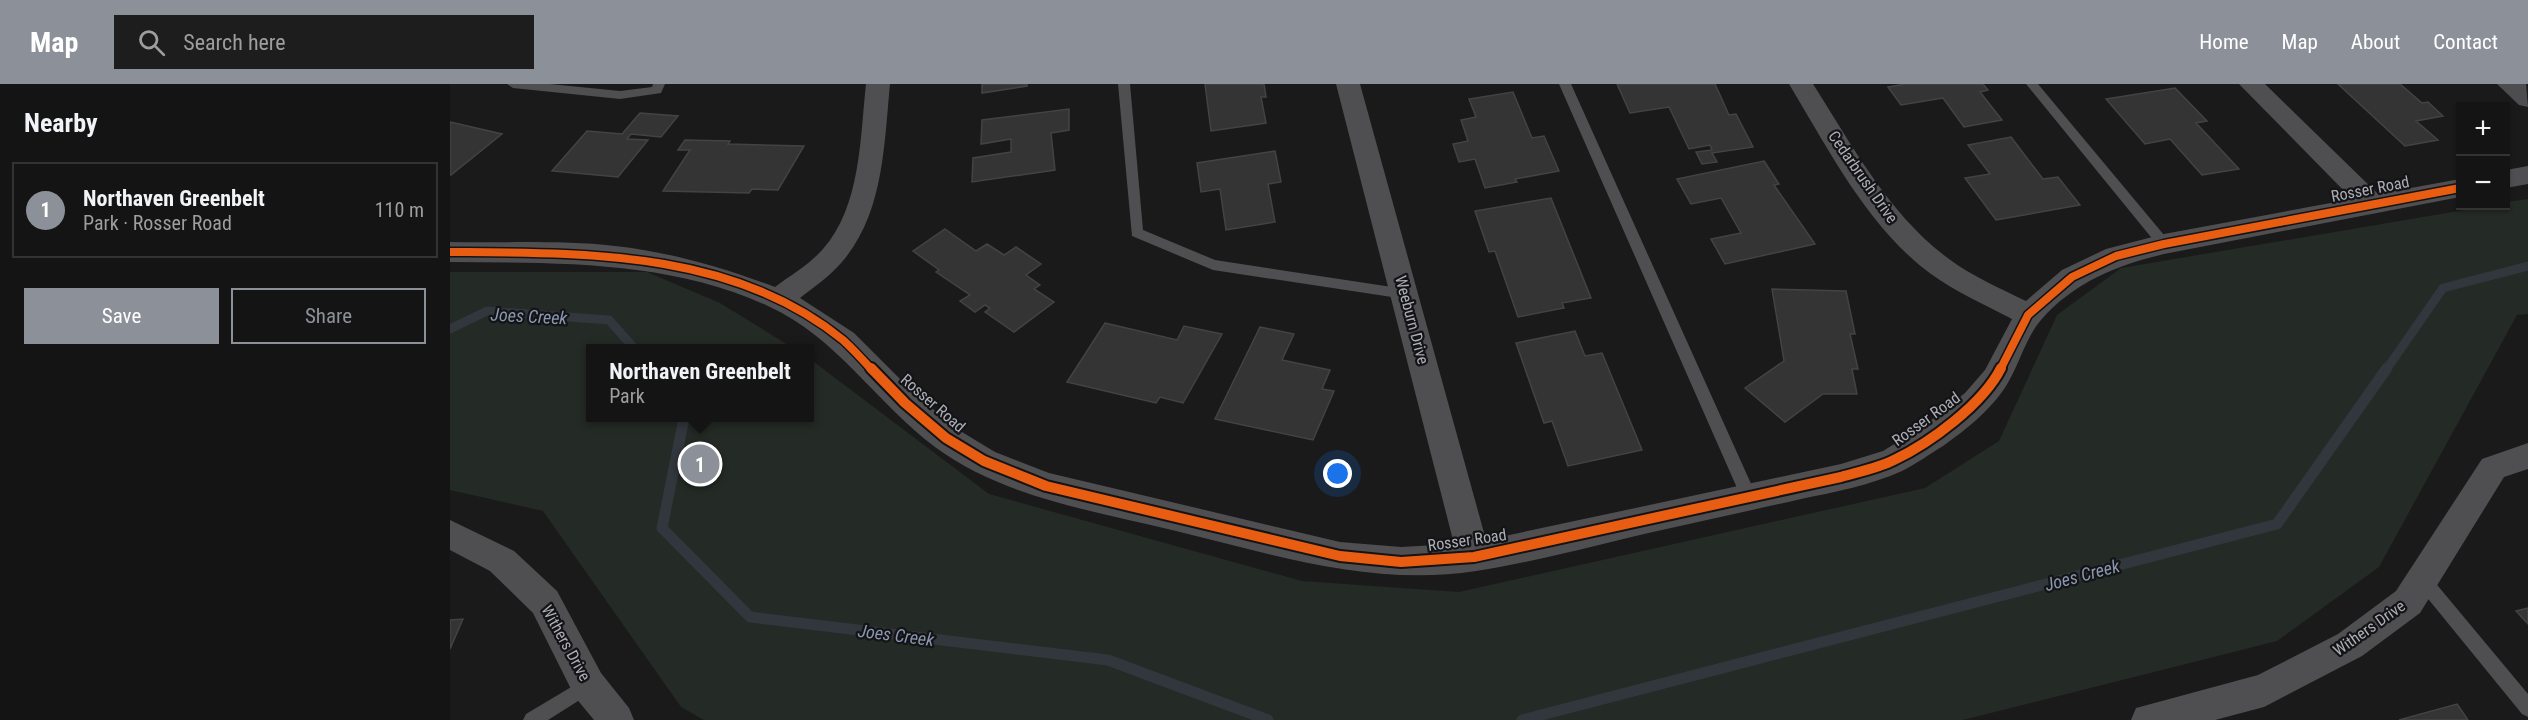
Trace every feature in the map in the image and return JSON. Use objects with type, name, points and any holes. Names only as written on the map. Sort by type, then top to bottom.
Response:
[{"type":"main road","points":[[2510,84],[2528,99]]},
{"type":"street","points":[[779,299],[832,255],[854,220],[865,195],[878,84]]},
{"type":"street","name":"Weeburn Drive","points":[[1348,84],[1474,557]]},
{"type":"street","name":"Cedarbrush Drive","points":[[1801,84],[1875,200],[1900,230],[1930,259],[1955,276],[2028,315]]},
{"type":"street","points":[[2251,84],[2372,204]]},
{"type":"street","points":[[2510,178],[2528,175]]},
{"type":"street","name":"Rosser Road","points":[[450,252],[580,253],[618,256],[712,274],[779,299],[811,317],[844,341],[905,403],[946,438],[984,461],[1046,486],[1341,556],[1401,562],[1474,557],[1841,477],[1893,461],[1936,434],[1976,401],[1996,378],[2028,315],[2072,277],[2116,256],[2164,244],[2456,189]]},
{"type":"street","name":"Withers Drive","points":[[2172,717],[2264,690],[2350,645],[2408,602],[2493,468],[2528,456]]},
{"type":"street","name":"Withers Drive","points":[[450,534],[502,561],[544,602],[588,685],[616,720]]},
{"type":"lane","points":[[513,84],[620,95],[657,90],[659,84]]},
{"type":"lane","points":[[1124,84],[1137,233],[1213,265],[1405,294]]},
{"type":"lane","points":[[1565,84],[1749,497]]},
{"type":"lane","points":[[2032,84],[2164,244]]},
{"type":"lane","points":[[2422,579],[2528,708]]},
{"type":"lane","points":[[532,720],[588,685]]},
{"type":"shaded area","points":[[2528,199],[2528,314],[2517,315],[2379,567],[2277,641],[1963,720],[704,720],[681,707],[543,511],[450,490],[450,272],[647,272],[720,303],[787,344],[586,344],[586,422],[814,422],[814,362],[989,494],[1302,581],[1459,592],[1925,488],[1999,441],[2057,315],[2121,268],[2464,210],[2510,210],[2510,201]]},
{"type":"building","points":[[982,84],[1027,84],[1027,86],[982,93]]},
{"type":"building","points":[[1205,84],[1264,84],[1266,97],[1261,97],[1266,123],[1211,131]]},
{"type":"building","points":[[1617,84],[1715,84],[1729,115],[1736,114],[1753,147],[1712,153],[1717,162],[1702,164],[1696,152],[1712,150],[1710,145],[1689,149],[1669,107],[1630,113]]},
{"type":"building","points":[[1905,84],[1983,84],[1988,90],[1980,92],[2002,120],[1964,127],[1943,98],[1901,105],[1888,87]]},
{"type":"building","points":[[2338,84],[2400,84],[2422,103],[2428,102],[2443,116],[2416,121],[2438,140],[2405,146]]},
{"type":"building","points":[[2175,88],[2207,121],[2196,123],[2239,169],[2202,175],[2170,139],[2145,144],[2106,99]]},
{"type":"building","points":[[1513,92],[1532,138],[1544,136],[1559,171],[1515,179],[1517,182],[1485,188],[1475,159],[1459,162],[1453,144],[1468,141],[1461,120],[1476,117],[1469,99]]},
{"type":"building","points":[[1069,109],[1069,130],[1051,133],[1055,170],[972,182],[973,158],[1011,152],[1011,139],[981,144],[982,120]]},
{"type":"building","points":[[640,113],[678,116],[661,137],[631,134],[627,139],[648,140],[618,177],[552,171],[587,131],[622,134]]},
{"type":"building","points":[[450,122],[502,134],[450,175]]},
{"type":"building","points":[[2011,137],[2043,179],[2058,177],[2080,205],[1996,220],[1965,178],[1990,174],[1968,145]]},
{"type":"building","points":[[685,140],[730,141],[728,144],[804,146],[778,190],[752,189],[749,193],[663,191],[690,150],[678,150]]},
{"type":"building","points":[[1275,151],[1281,182],[1268,184],[1275,222],[1226,230],[1220,189],[1201,192],[1197,163]]},
{"type":"building","points":[[1764,161],[1779,184],[1774,185],[1815,244],[1725,264],[1711,239],[1741,233],[1721,198],[1691,204],[1677,179]]},
{"type":"building","points":[[1551,198],[1591,298],[1562,303],[1564,308],[1518,317],[1495,251],[1489,252],[1475,211]]},
{"type":"building","points":[[945,229],[976,251],[987,244],[1004,255],[1016,247],[1041,264],[1026,275],[1040,285],[1034,289],[1054,302],[1014,332],[985,312],[990,308],[985,305],[975,312],[960,301],[970,295],[936,272],[939,270],[913,251]]},
{"type":"building","points":[[1772,289],[1846,291],[1855,334],[1850,334],[1858,369],[1852,369],[1857,394],[1823,394],[1785,422],[1745,388],[1784,361]]},
{"type":"building","points":[[1105,323],[1177,340],[1184,326],[1222,334],[1183,403],[1160,397],[1156,403],[1067,382]]},
{"type":"building","points":[[1260,327],[1294,334],[1282,360],[1330,370],[1322,389],[1334,391],[1313,440],[1215,419]]},
{"type":"building","points":[[1575,331],[1585,356],[1602,353],[1642,450],[1568,466],[1552,421],[1544,423],[1516,343]]},
{"type":"building","points":[[2528,608],[2528,624],[2516,611]]},
{"type":"building","points":[[463,619],[450,649],[450,620]]},
{"type":"building","points":[[2457,704],[2468,720],[2399,720]]},
{"type":"waterway","name":"Joes Creek","points":[[2386,370],[2443,288],[2528,266]]},
{"type":"waterway","name":"Joes Creek","points":[[450,329],[487,311],[609,320],[630,344]]},
{"type":"waterway","name":"Joes Creek","points":[[1522,720],[2277,524],[2387,368]]},
{"type":"waterway","name":"Joes Creek","points":[[683,422],[662,528],[750,617],[1108,660],[1268,720]]},
{"type":"cycle path","points":[[450,252],[580,253],[618,256],[712,274],[779,299],[811,317],[844,341],[905,403],[946,438],[984,461],[1046,486],[1340,556],[1401,562],[1474,557],[1841,477],[1893,461],[1936,434],[1976,401],[1996,378],[2028,315],[2072,277],[2116,256],[2164,244],[2456,189]]},
{"type":"place","name":"Northaven Greenbelt","points":[[700,464]]}]
